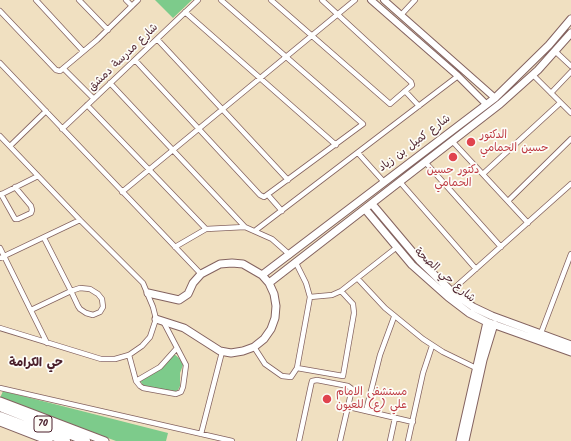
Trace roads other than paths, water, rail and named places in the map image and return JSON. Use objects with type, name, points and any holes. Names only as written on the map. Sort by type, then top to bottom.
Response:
[{"type":"highway","name":"70","points":[[0,408],[86,441]]},
{"type":"highway","name":"70","points":[[0,416],[66,441]]},
{"type":"main road","name":"شارع كميل بن زياد","points":[[262,275],[495,98],[532,63],[571,19]]},
{"type":"main road","name":"شارع كميل بن زياد","points":[[269,283],[453,142],[524,83],[556,52],[571,33]]},
{"type":"main road","points":[[532,63],[535,72]]},
{"type":"main road","points":[[517,77],[524,83]]},
{"type":"main road","name":"شارع حي الصحة","points":[[372,204],[420,261],[451,291],[473,307],[492,316],[571,345]]},
{"type":"main road","name":"شارع حي الصحة","points":[[365,209],[404,256],[448,297],[469,313],[490,323],[571,352]]},
{"type":"main road","points":[[338,217],[338,222],[343,225]]},
{"type":"main road","points":[[326,227],[332,229],[331,235]]},
{"type":"main road","points":[[404,256],[409,257],[411,251]]},
{"type":"main road","points":[[412,264],[414,260],[420,261]]},
{"type":"main road","points":[[148,293],[179,300],[188,294],[193,284],[201,274],[220,264],[232,263],[243,264],[262,275],[269,283],[274,294],[276,306],[275,318],[271,330],[264,339],[254,347],[243,351],[232,353],[222,352],[184,328],[159,320]]},
{"type":"main road","points":[[465,441],[490,323]]},
{"type":"main road","points":[[460,441],[476,368],[482,356]]},
{"type":"main road","points":[[0,401],[105,441]]},
{"type":"main road","points":[[0,422],[39,439],[49,441]]},
{"type":"street","points":[[36,0],[84,51]]},
{"type":"street","points":[[79,0],[108,30]]},
{"type":"street","points":[[126,0],[132,6]]},
{"type":"street","points":[[0,10],[56,70],[60,71],[108,30],[138,0]]},
{"type":"street","name":"شارع مدرسة دمشق","points":[[62,129],[198,0]]},
{"type":"street","points":[[221,0],[363,124],[268,196]]},
{"type":"street","points":[[271,0],[390,104],[412,85],[411,82],[322,0]]},
{"type":"street","points":[[122,192],[355,0]]},
{"type":"street","points":[[371,0],[458,76],[486,104]]},
{"type":"street","points":[[384,0],[495,98]]},
{"type":"street","points":[[396,21],[415,0]]},
{"type":"street","points":[[185,12],[336,145]]},
{"type":"street","points":[[158,38],[288,180]]},
{"type":"street","points":[[556,52],[571,66]]},
{"type":"street","points":[[135,60],[260,195],[268,196],[282,211]]},
{"type":"street","points":[[0,63],[201,274]]},
{"type":"street","points":[[64,69],[94,99]]},
{"type":"street","points":[[535,72],[551,93],[571,113]]},
{"type":"street","points":[[551,93],[571,72]]},
{"type":"street","points":[[256,230],[458,76]]},
{"type":"street","points":[[110,83],[174,149],[245,227]]},
{"type":"street","points":[[405,91],[419,106]]},
{"type":"street","points":[[484,173],[560,103]]},
{"type":"street","points":[[87,105],[206,229]]},
{"type":"street","points":[[10,146],[46,111]]},
{"type":"street","points":[[0,136],[2,141],[10,146],[80,220],[143,283],[159,320],[186,365],[181,392],[176,394],[143,388],[136,380],[129,355]]},
{"type":"street","points":[[508,201],[571,139]]},
{"type":"street","points":[[453,142],[484,173],[528,223]]},
{"type":"street","points":[[358,153],[384,182]]},
{"type":"street","points":[[426,163],[501,247]]},
{"type":"street","points":[[15,187],[31,206],[32,210],[31,213],[18,219],[15,219],[1,195],[15,187],[38,176]]},
{"type":"street","points":[[400,182],[476,269]]},
{"type":"street","points":[[451,291],[571,184]]},
{"type":"street","points":[[2,257],[80,220]]},
{"type":"street","points":[[175,247],[206,229],[245,227],[256,230],[272,238],[290,255]]},
{"type":"street","points":[[31,310],[71,291],[83,288],[94,291],[102,298],[102,310],[93,315],[83,312],[78,306],[71,291],[44,238]]},
{"type":"street","points":[[310,297],[332,295],[342,291],[396,247]]},
{"type":"street","points":[[0,248],[2,257],[47,343]]},
{"type":"street","points":[[541,333],[571,254]]},
{"type":"street","points":[[254,347],[265,364],[282,376],[291,377],[297,368],[310,297],[306,283],[296,263]]},
{"type":"street","points":[[358,279],[394,317],[432,346],[476,368]]},
{"type":"street","points":[[297,368],[343,376],[354,313],[353,304],[342,291]]},
{"type":"street","points":[[366,411],[380,355],[394,317]]},
{"type":"street","points":[[0,328],[101,359],[115,359],[129,355],[142,346],[150,337],[159,320]]},
{"type":"street","points":[[408,441],[423,373],[432,346]]},
{"type":"street","points":[[136,380],[160,367],[177,348]]},
{"type":"street","points":[[201,434],[222,352]]},
{"type":"street","points":[[299,441],[311,385],[314,380],[349,387],[352,391],[340,441]]},
{"type":"street","points":[[0,388],[232,441]]},
{"type":"street","points":[[349,408],[413,422]]},
{"type":"street","points":[[390,441],[395,418]]},
{"type":"place","name":"الدكتور حسين الحمامي","points":[[471,142]]},
{"type":"place","name":"دكتور حسين الحمامي","points":[[453,157]]},
{"type":"place","name":"مستشفى الامام علي (ع) للعيون","points":[[327,399]]},
{"type":"district","name":"حي الكرامة","points":[[36,364]]}]
